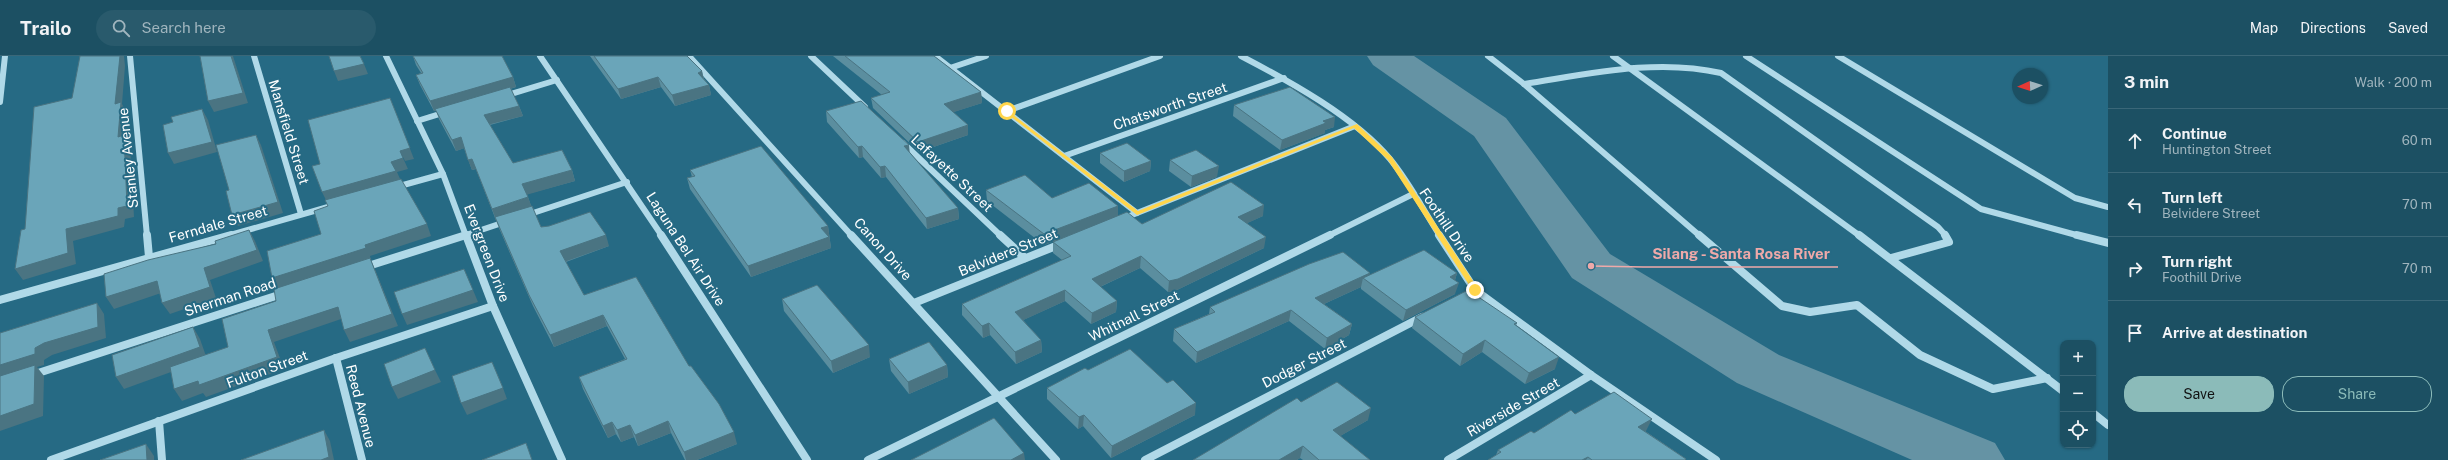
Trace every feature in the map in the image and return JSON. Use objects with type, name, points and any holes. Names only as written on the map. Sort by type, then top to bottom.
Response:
[{"type":"street","points":[[0,102],[4,56]]},
{"type":"street","name":"Stanley Avenue","points":[[130,56],[149,258]]},
{"type":"street","name":"Mansfield Street","points":[[254,56],[301,214]]},
{"type":"street","name":"Evergreen Drive","points":[[386,56],[443,174],[494,306],[562,460]]},
{"type":"street","name":"Laguna Bel Air Drive","points":[[540,56],[627,182],[807,460]]},
{"type":"street","name":"Canon Drive","points":[[689,56],[1056,460]]},
{"type":"street","points":[[811,56],[869,111]]},
{"type":"street","points":[[935,56],[1137,213]]},
{"type":"street","points":[[950,68],[986,56]]},
{"type":"street","points":[[1007,111],[1160,56]]},
{"type":"street","name":"Foothill Drive","points":[[1241,56],[1284,78],[1355,126],[1390,158],[1411,195],[1472,292],[1716,460]]},
{"type":"street","points":[[1488,56],[1524,84],[1782,306],[1797,312],[1810,313],[1856,305],[1920,355],[1993,389],[2047,378]]},
{"type":"street","points":[[1613,56],[1891,258],[2060,389]]},
{"type":"street","points":[[1746,56],[1981,209],[2108,243]]},
{"type":"street","points":[[1838,56],[2075,198],[2108,207]]},
{"type":"street","points":[[1524,84],[1628,67],[1698,66],[1721,73],[1938,227],[1948,237],[1949,242],[1891,258]]},
{"type":"street","name":"Chatsworth Street","points":[[1064,156],[1284,78]]},
{"type":"street","points":[[498,97],[557,80]]},
{"type":"street","points":[[417,121],[454,110]]},
{"type":"street","points":[[1116,222],[1355,126]]},
{"type":"street","name":"Lafayette Street","points":[[898,138],[1025,258]]},
{"type":"street","points":[[391,189],[443,174]]},
{"type":"street","points":[[353,271],[627,182]]},
{"type":"street","name":"Whitnall Street","points":[[868,460],[1000,397],[1411,195]]},
{"type":"street","name":"Ferndale Street","points":[[0,300],[346,201]]},
{"type":"street","name":"Belvidere Street","points":[[914,303],[1067,241]]},
{"type":"street","name":"Sherman Road","points":[[22,378],[293,290]]},
{"type":"street","name":"Fulton Street","points":[[51,460],[336,358],[494,306]]},
{"type":"street","name":"Dodger Street","points":[[1144,460],[1433,312]]},
{"type":"street","name":"Reed Avenue","points":[[336,358],[362,460]]},
{"type":"street","name":"Riverside Street","points":[[1448,460],[1591,375]]},
{"type":"street","points":[[2096,415],[2108,425]]},
{"type":"street","points":[[159,421],[162,460]]},
{"type":"building","points":[[80,56],[120,56],[115,104],[121,102],[118,137],[124,135],[127,206],[118,208],[118,216],[66,229],[68,253],[15,269],[21,230],[25,229],[34,107],[72,98]]},
{"type":"building","points":[[200,56],[231,56],[243,93],[208,101]]},
{"type":"building","points":[[329,56],[360,56],[364,64],[334,71]]},
{"type":"building","points":[[413,56],[502,56],[513,77],[430,101],[416,75],[423,73]]},
{"type":"building","points":[[594,56],[687,56],[702,71],[698,73],[709,85],[672,95],[658,77],[618,89]]},
{"type":"building","points":[[845,56],[934,56],[981,92],[944,104],[968,125],[918,142],[871,98],[890,92]]},
{"type":"building","points":[[510,87],[519,106],[484,115],[513,163],[562,150],[572,170],[522,184],[528,197],[492,209],[472,159],[468,160],[461,137],[452,140],[435,109]]},
{"type":"building","points":[[1290,87],[1335,117],[1323,121],[1326,123],[1282,140],[1234,105]]},
{"type":"building","points":[[390,98],[410,148],[400,151],[403,158],[391,162],[396,171],[322,192],[312,166],[320,164],[308,120]]},
{"type":"building","points":[[861,101],[909,145],[904,146],[958,208],[926,218],[885,166],[880,167],[862,146],[858,147],[826,111]]},
{"type":"building","points":[[202,109],[212,142],[168,153],[163,125],[173,122],[171,117]]},
{"type":"building","points":[[256,135],[278,202],[232,215],[226,191],[229,190],[216,145]]},
{"type":"building","points":[[1127,143],[1151,161],[1124,171],[1100,153]]},
{"type":"building","points":[[761,146],[828,226],[821,228],[829,237],[748,266],[687,178],[695,176],[690,170]]},
{"type":"building","points":[[1196,150],[1219,166],[1192,176],[1170,160]]},
{"type":"building","points":[[1025,175],[1052,198],[1089,183],[1118,206],[1044,234],[986,190]]},
{"type":"building","points":[[401,179],[427,224],[365,245],[366,248],[272,278],[267,251],[321,234],[314,211],[328,206],[325,200]]},
{"type":"building","points":[[1231,182],[1264,205],[1238,217],[1266,237],[1178,279],[1169,281],[1141,256],[1092,279],[1117,301],[1092,313],[1065,290],[1015,312],[1041,340],[1015,352],[989,323],[982,326],[962,304],[1071,256],[1053,242],[1127,212],[1142,224]]},
{"type":"building","points":[[532,206],[541,227],[549,226],[590,212],[606,235],[560,251],[584,295],[636,277],[689,366],[691,366],[719,404],[734,432],[684,452],[668,421],[635,435],[630,425],[617,430],[612,422],[603,426],[579,377],[627,359],[603,315],[550,335],[529,295],[495,217]]},
{"type":"building","points":[[249,230],[257,250],[204,268],[210,287],[162,303],[157,281],[106,297],[104,274],[148,260],[216,244],[215,241]]},
{"type":"building","points":[[1424,250],[1457,273],[1450,277],[1459,283],[1406,310],[1363,278]]},
{"type":"building","points":[[1343,252],[1370,273],[1315,298],[1352,324],[1327,338],[1291,310],[1197,352],[1174,329],[1215,312],[1210,307],[1309,264]]},
{"type":"building","points":[[370,258],[392,314],[344,330],[338,307],[268,330],[277,357],[199,385],[198,381],[174,389],[170,367],[228,347],[222,319],[276,301],[274,289]]},
{"type":"building","points":[[464,269],[473,290],[402,314],[394,292]]},
{"type":"building","points":[[817,285],[869,345],[831,361],[782,299]]},
{"type":"building","points":[[1468,290],[1517,323],[1514,324],[1559,357],[1529,373],[1485,340],[1463,354],[1415,317]]},
{"type":"building","points":[[97,303],[98,327],[44,343],[35,348],[35,354],[0,365],[0,333]]},
{"type":"building","points":[[193,327],[200,347],[116,377],[112,355]]},
{"type":"building","points":[[929,342],[947,365],[908,382],[889,359]]},
{"type":"building","points":[[425,348],[435,370],[392,387],[384,364]]},
{"type":"building","points":[[1130,349],[1167,383],[1173,380],[1196,403],[1112,446],[1084,415],[1079,417],[1047,388],[1085,368],[1088,370]]},
{"type":"building","points":[[492,362],[503,388],[461,403],[452,376]]},
{"type":"building","points":[[35,365],[34,404],[0,416],[0,376]]},
{"type":"building","points":[[1337,382],[1371,408],[1333,430],[1370,460],[1319,460],[1303,446],[1279,460],[1193,460],[1297,398],[1301,402]]},
{"type":"building","points":[[1614,392],[1652,419],[1638,427],[1686,459],[1592,460],[1588,457],[1582,460],[1488,460],[1501,452],[1498,450],[1531,431],[1534,433],[1571,410],[1575,414]]},
{"type":"building","points":[[994,418],[1024,453],[1011,460],[911,460]]},
{"type":"building","points":[[324,430],[329,457],[321,460],[241,460]]},
{"type":"building","points":[[526,443],[532,460],[482,460]]},
{"type":"building","points":[[146,444],[147,460],[100,460]]},
{"type":"waterway","points":[[1387,56],[1490,127],[1591,266],[1758,369],[1973,460]]},
{"type":"place","name":"Silang - Santa Rosa River","points":[[1591,266]]},
{"type":"route","points":[[1007,111],[1137,213],[1355,126],[1390,158],[1411,195],[1475,290]]}]
